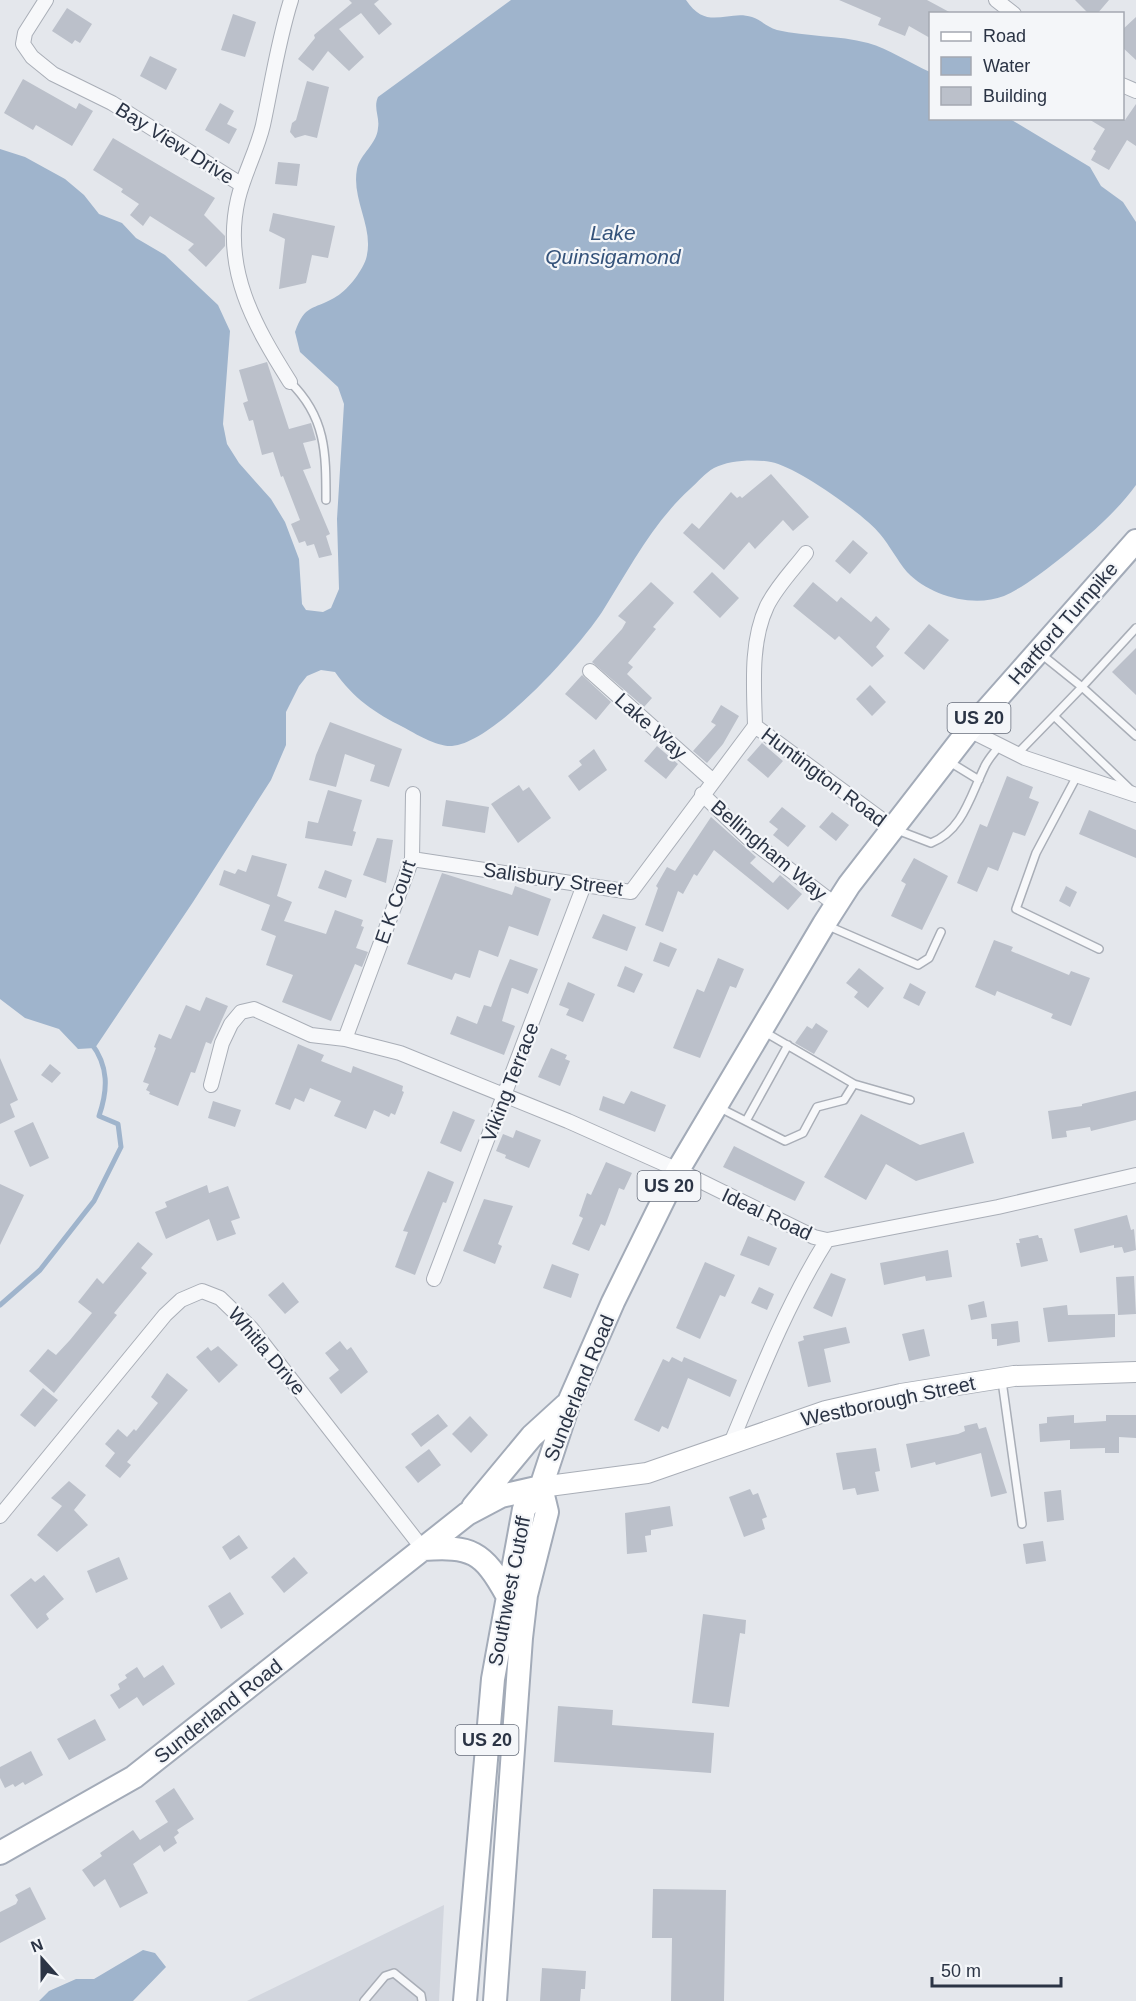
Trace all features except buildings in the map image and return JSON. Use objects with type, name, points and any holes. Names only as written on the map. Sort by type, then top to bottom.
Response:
[{"type":"main road","name":"Hartford Turnpike","points":[[830,914],[892,828],[969,730],[1136,541]]},
{"type":"main road","name":"Sunderland Road","points":[[0,1853],[134,1777],[467,1514],[501,1496],[541,1487],[569,1402],[613,1302],[678,1170],[759,1029],[830,914]]},
{"type":"main road","points":[[467,1514],[532,1436],[569,1402]]},
{"type":"main road","name":"Southwest Cutoff","points":[[463,2001],[492,1679],[524,1509],[541,1487]]},
{"type":"main road","name":"Southwest Cutoff","points":[[495,2001],[521,1638],[526,1595],[547,1512],[541,1487]]},
{"type":"main road","points":[[423,1549],[454,1547],[470,1551],[488,1564],[507,1594]]},
{"type":"street","name":"Bay View Drive","points":[[46,0],[25,33],[23,44],[36,61],[53,74],[87,89],[136,118],[242,185],[256,150],[291,0]]},
{"type":"street","points":[[996,0],[1011,12]]},
{"type":"street","points":[[242,185],[233,233],[239,282],[260,333],[290,382]]},
{"type":"street","points":[[755,726],[754,676],[758,637],[765,613],[779,587],[806,553]]},
{"type":"street","name":"Lake Way","points":[[590,671],[713,780]]},
{"type":"street","name":"Salisbury Street","points":[[412,859],[631,892],[755,726]]},
{"type":"street","name":"Huntington Road","points":[[755,726],[892,828]]},
{"type":"street","points":[[969,730],[1018,753],[1136,795]]},
{"type":"street","name":"E K Court","points":[[345,1038],[412,859],[413,794]]},
{"type":"street","name":"Bellingham Way","points":[[702,794],[830,914]]},
{"type":"street","name":"Viking Terrace","points":[[434,1279],[506,1096],[584,885]]},
{"type":"street","name":"Ideal Road","points":[[211,1085],[222,1043],[231,1024],[247,1009],[263,1013],[311,1035],[345,1038],[400,1053],[678,1170],[814,1237],[827,1239],[998,1207],[1136,1175]]},
{"type":"street","points":[[731,1443],[777,1332],[804,1277],[827,1239]]},
{"type":"street","name":"Whitla Drive","points":[[0,1516],[165,1315],[181,1300],[202,1291],[220,1298],[251,1328],[423,1549]]},
{"type":"street","name":"Westborough Street","points":[[541,1487],[647,1473],[826,1411],[901,1394],[1002,1378],[1136,1372]]},
{"type":"lane","points":[[290,382],[310,404],[321,433],[326,458],[326,500]]},
{"type":"lane","points":[[1018,753],[1136,628]]},
{"type":"lane","points":[[1038,651],[1136,736]]},
{"type":"lane","points":[[1054,716],[1136,795]]},
{"type":"lane","points":[[892,828],[931,843],[945,838],[959,821],[985,766],[1000,745]]},
{"type":"lane","points":[[945,760],[978,780]]},
{"type":"lane","points":[[1078,774],[1036,853],[1016,909],[1099,949]]},
{"type":"lane","points":[[830,914],[918,965],[929,958],[941,932]]},
{"type":"lane","points":[[759,1029],[854,1084],[910,1100]]},
{"type":"lane","points":[[746,1121],[788,1046]]},
{"type":"lane","points":[[715,1105],[785,1142],[803,1133],[817,1107],[844,1100],[854,1084]]},
{"type":"lane","points":[[1002,1378],[1022,1524]]},
{"type":"lane","points":[[364,2001],[385,1977],[394,1973],[421,1995],[422,2001]]},
{"type":"shaded area","points":[[444,1905],[439,2001],[247,2001]]},
{"type":"water","name":"Lake Quinsigamond","points":[[511,0],[686,0],[694,10],[702,15],[718,18],[743,15],[755,18],[777,30],[868,43],[892,52],[929,71],[929,120],[1012,120],[1090,167],[1101,186],[1123,202],[1136,222],[1136,485],[1099,526],[1032,580],[1004,596],[979,601],[953,598],[927,588],[907,572],[872,525],[828,492],[796,472],[782,465],[764,461],[749,460],[727,463],[708,472],[664,517],[591,628],[556,669],[512,712],[470,741],[452,746],[433,742],[374,710],[349,690],[335,672],[321,670],[307,676],[299,686],[286,712],[286,745],[271,780],[95,1048],[78,1049],[59,1029],[25,1018],[0,999],[0,149],[25,157],[65,179],[84,195],[99,214],[122,223],[136,238],[165,255],[218,305],[230,331],[223,424],[227,444],[239,463],[271,499],[285,522],[299,559],[302,604],[306,610],[323,612],[331,608],[339,589],[337,519],[344,404],[338,387],[300,352],[295,332],[306,312],[339,295],[349,286],[366,259],[368,236],[356,180],[361,159],[377,134],[378,97]]},
{"type":"water","points":[[143,1950],[155,1953],[166,1967],[133,2001],[39,2001],[49,1991],[76,1979],[94,1979]]},
{"type":"waterway","points":[[0,1305],[40,1270],[94,1201],[121,1147],[118,1124],[99,1116],[104,1097],[105,1078],[101,1060],[91,1043]]}]
